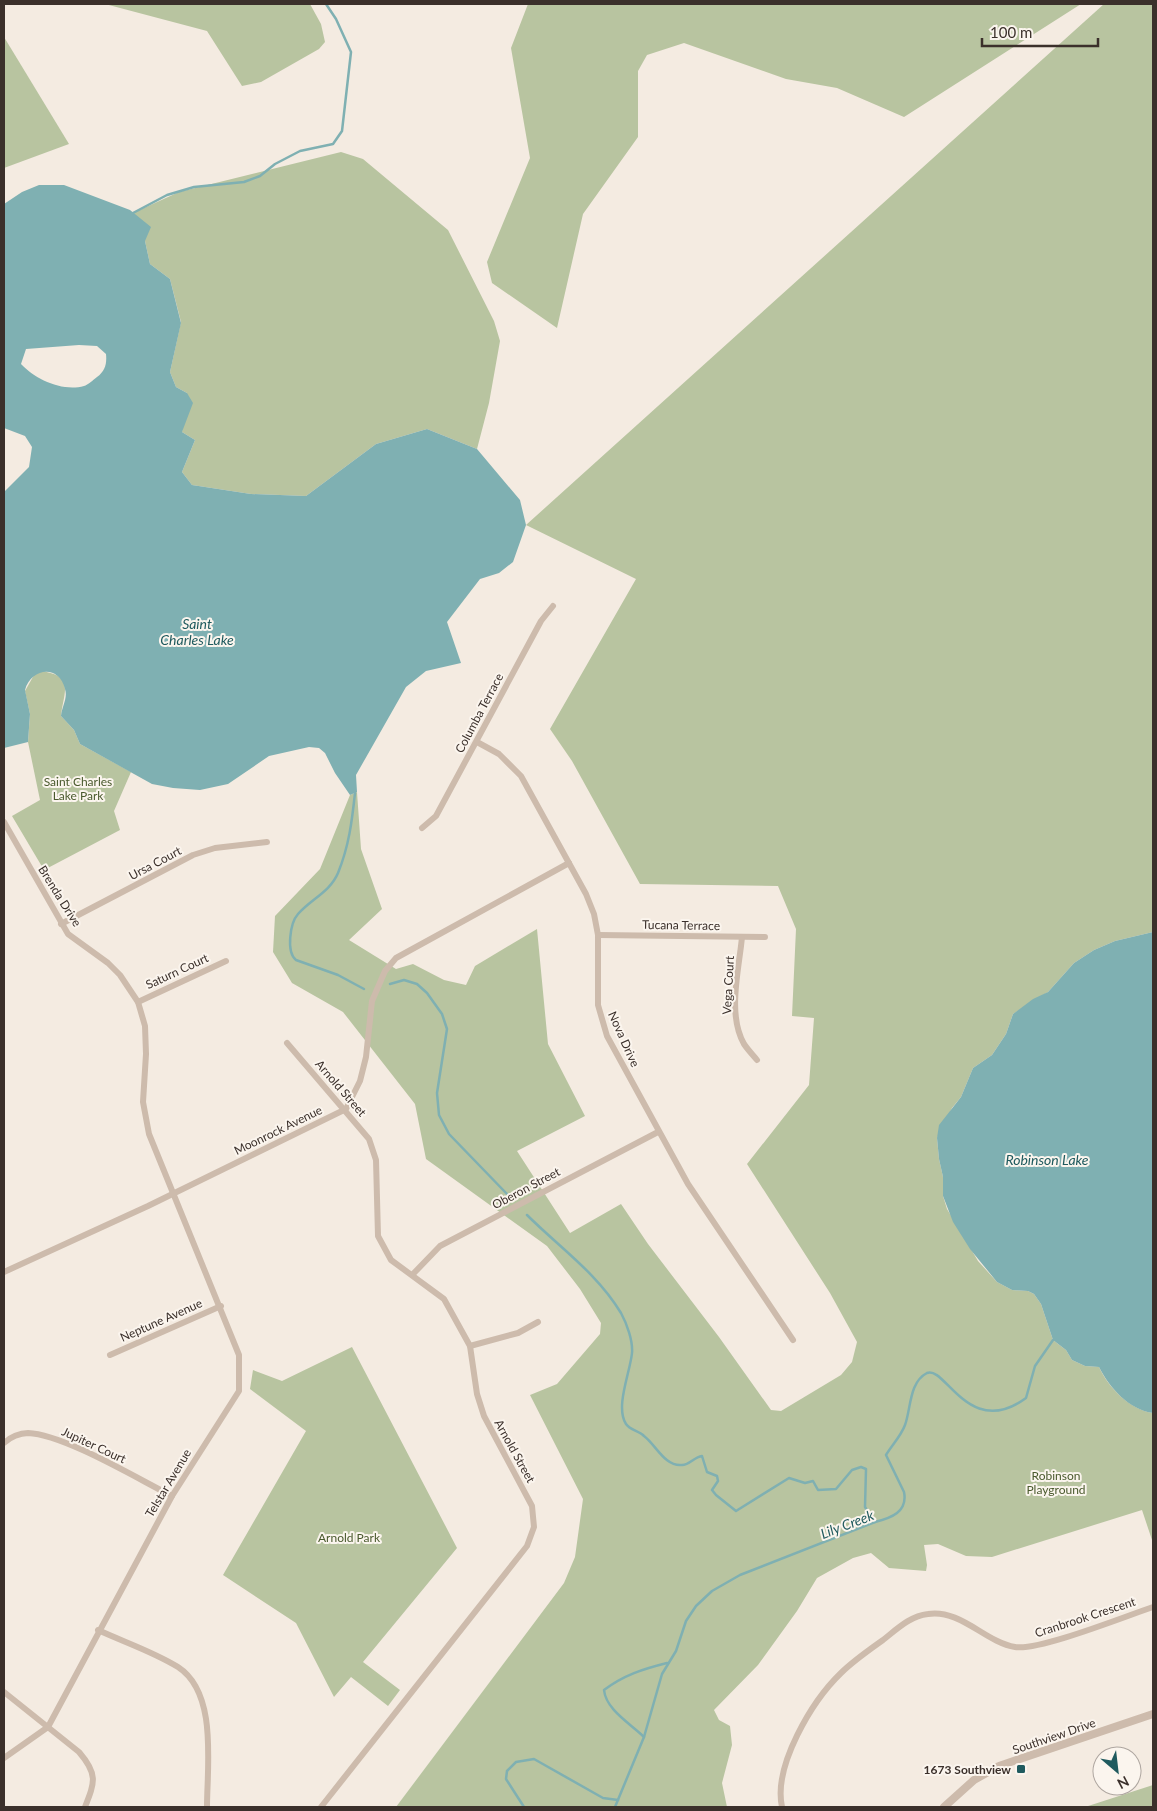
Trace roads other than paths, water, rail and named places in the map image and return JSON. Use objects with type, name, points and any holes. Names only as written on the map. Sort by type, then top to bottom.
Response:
[{"type":"street","name":"Columba Terrace","points":[[422,828],[436,816],[541,622],[553,606]]},
{"type":"street","name":"Nova Drive","points":[[477,742],[499,754],[515,768],[569,863],[591,906],[598,935],[597,996],[601,1021],[615,1052],[688,1184],[793,1340]]},
{"type":"street","name":"Brenda Drive","points":[[4,822],[68,934],[108,963],[120,975],[138,1002],[146,1026],[143,1102],[149,1134],[174,1193]]},
{"type":"street","name":"Ursa Court","points":[[61,924],[193,855],[214,848],[267,842]]},
{"type":"street","points":[[346,1109],[360,1081],[366,1057],[372,1001],[385,971],[396,958],[569,863]]},
{"type":"street","name":"Tucana Terrace","points":[[598,935],[765,937]]},
{"type":"street","name":"Vega Court","points":[[742,937],[736,1011],[738,1028],[744,1044],[757,1060]]},
{"type":"street","name":"Saturn Court","points":[[138,1002],[226,961]]},
{"type":"street","name":"Arnold Street","points":[[287,1043],[346,1109],[369,1139],[376,1160],[378,1236],[392,1260],[444,1299],[470,1346],[477,1394],[484,1416],[532,1506],[534,1520],[531,1538],[527,1546],[322,1807]]},
{"type":"street","name":"Moonrock Avenue","points":[[4,1272],[174,1193],[346,1109]]},
{"type":"street","name":"Oberon Street","points":[[413,1274],[440,1246],[658,1132]]},
{"type":"street","name":"Telstar Avenue","points":[[4,1758],[48,1728],[98,1630],[172,1496],[239,1391],[239,1355],[221,1306],[174,1193]]},
{"type":"street","name":"Neptune Avenue","points":[[110,1355],[221,1306]]},
{"type":"street","points":[[470,1346],[518,1333],[538,1322]]},
{"type":"street","name":"Jupiter Court","points":[[4,1443],[8,1438],[26,1433],[46,1436],[87,1453],[172,1496]]},
{"type":"street","name":"Cranbrook Crescent","points":[[782,1807],[780,1789],[786,1763],[807,1719],[824,1694],[841,1673],[914,1618],[929,1614],[945,1615],[997,1640],[1018,1647],[1042,1644],[1153,1607]]},
{"type":"street","points":[[98,1630],[179,1668],[196,1688],[207,1715],[207,1807]]},
{"type":"street","points":[[4,1692],[79,1752],[89,1764],[94,1776],[85,1807]]},
{"type":"street","name":"Southview Drive","points":[[944,1807],[974,1780],[994,1768],[1153,1714]]},
{"type":"water","name":"Saint Charles Lake","points":[[39,185],[64,185],[130,210],[151,227],[145,241],[150,264],[170,279],[181,323],[170,372],[176,387],[187,393],[193,403],[182,432],[195,440],[182,472],[192,485],[251,494],[306,496],[376,444],[427,429],[477,449],[520,500],[526,525],[513,562],[499,573],[480,579],[447,622],[461,663],[426,671],[406,687],[356,775],[357,792],[350,795],[335,773],[325,753],[319,748],[309,747],[269,756],[228,784],[200,790],[152,784],[80,744],[74,730],[61,716],[66,692],[62,681],[57,676],[45,672],[33,677],[25,690],[30,714],[28,742],[4,748],[4,492],[29,467],[32,447],[25,436],[4,428],[4,204],[22,192]],"holes":[[[79,345],[97,346],[106,354],[105,367],[100,375],[84,386],[58,386],[34,375],[21,364],[26,349]]]},
{"type":"water","name":"Robinson Lake","points":[[1153,932],[1153,1413],[1144,1411],[1128,1402],[1114,1390],[1099,1367],[1085,1366],[1072,1360],[1066,1350],[1053,1340],[1041,1304],[1034,1294],[1028,1291],[1012,1290],[997,1282],[970,1249],[953,1222],[943,1196],[943,1177],[937,1138],[939,1125],[961,1097],[973,1068],[992,1055],[1006,1034],[1013,1014],[1033,999],[1048,992],[1074,963],[1094,950],[1115,941]]},
{"type":"waterway","points":[[133,213],[167,195],[194,187],[244,182],[260,176],[275,164],[300,151],[333,144],[342,131],[351,52],[336,19],[326,4]]},
{"type":"waterway","points":[[355,793],[347,843],[335,880],[295,918],[291,930],[290,944],[291,951],[296,960],[338,975],[364,989]]},
{"type":"waterway","points":[[390,984],[404,980],[417,984],[427,993],[442,1014],[447,1029],[437,1093],[439,1115],[449,1134],[507,1194]]},
{"type":"waterway","points":[[527,1215],[601,1285],[623,1317],[632,1343],[631,1361],[624,1390],[622,1409],[623,1417],[628,1426],[644,1436],[671,1463],[685,1465],[702,1456],[707,1472],[717,1476],[718,1481],[712,1490],[736,1511],[789,1478],[805,1483],[813,1481],[818,1490],[836,1489],[852,1470],[861,1467],[866,1469],[865,1507],[875,1522]]},
{"type":"waterway","name":"Lily Creek","points":[[615,1807],[644,1737],[662,1674],[676,1651],[686,1621],[696,1606],[712,1591],[740,1575],[892,1516],[901,1509],[905,1499],[904,1492],[886,1455],[903,1429],[914,1389],[921,1377],[927,1373],[934,1374],[974,1406],[989,1411],[1006,1409],[1026,1398],[1035,1366],[1053,1340]]},
{"type":"waterway","points":[[644,1737],[614,1710],[609,1704],[604,1690],[634,1673],[667,1663]]},
{"type":"waterway","points":[[524,1807],[506,1779],[507,1771],[516,1762],[534,1759],[603,1798],[618,1800]]},
{"type":"place","name":"1673 Southview","points":[[1021,1769]]},
{"type":"park label","name":"Saint Charles Lake Park","points":[[78,788]]},
{"type":"park label","name":"Robinson Playground","points":[[1056,1482]]},
{"type":"park label","name":"Arnold Park","points":[[349,1537]]}]
